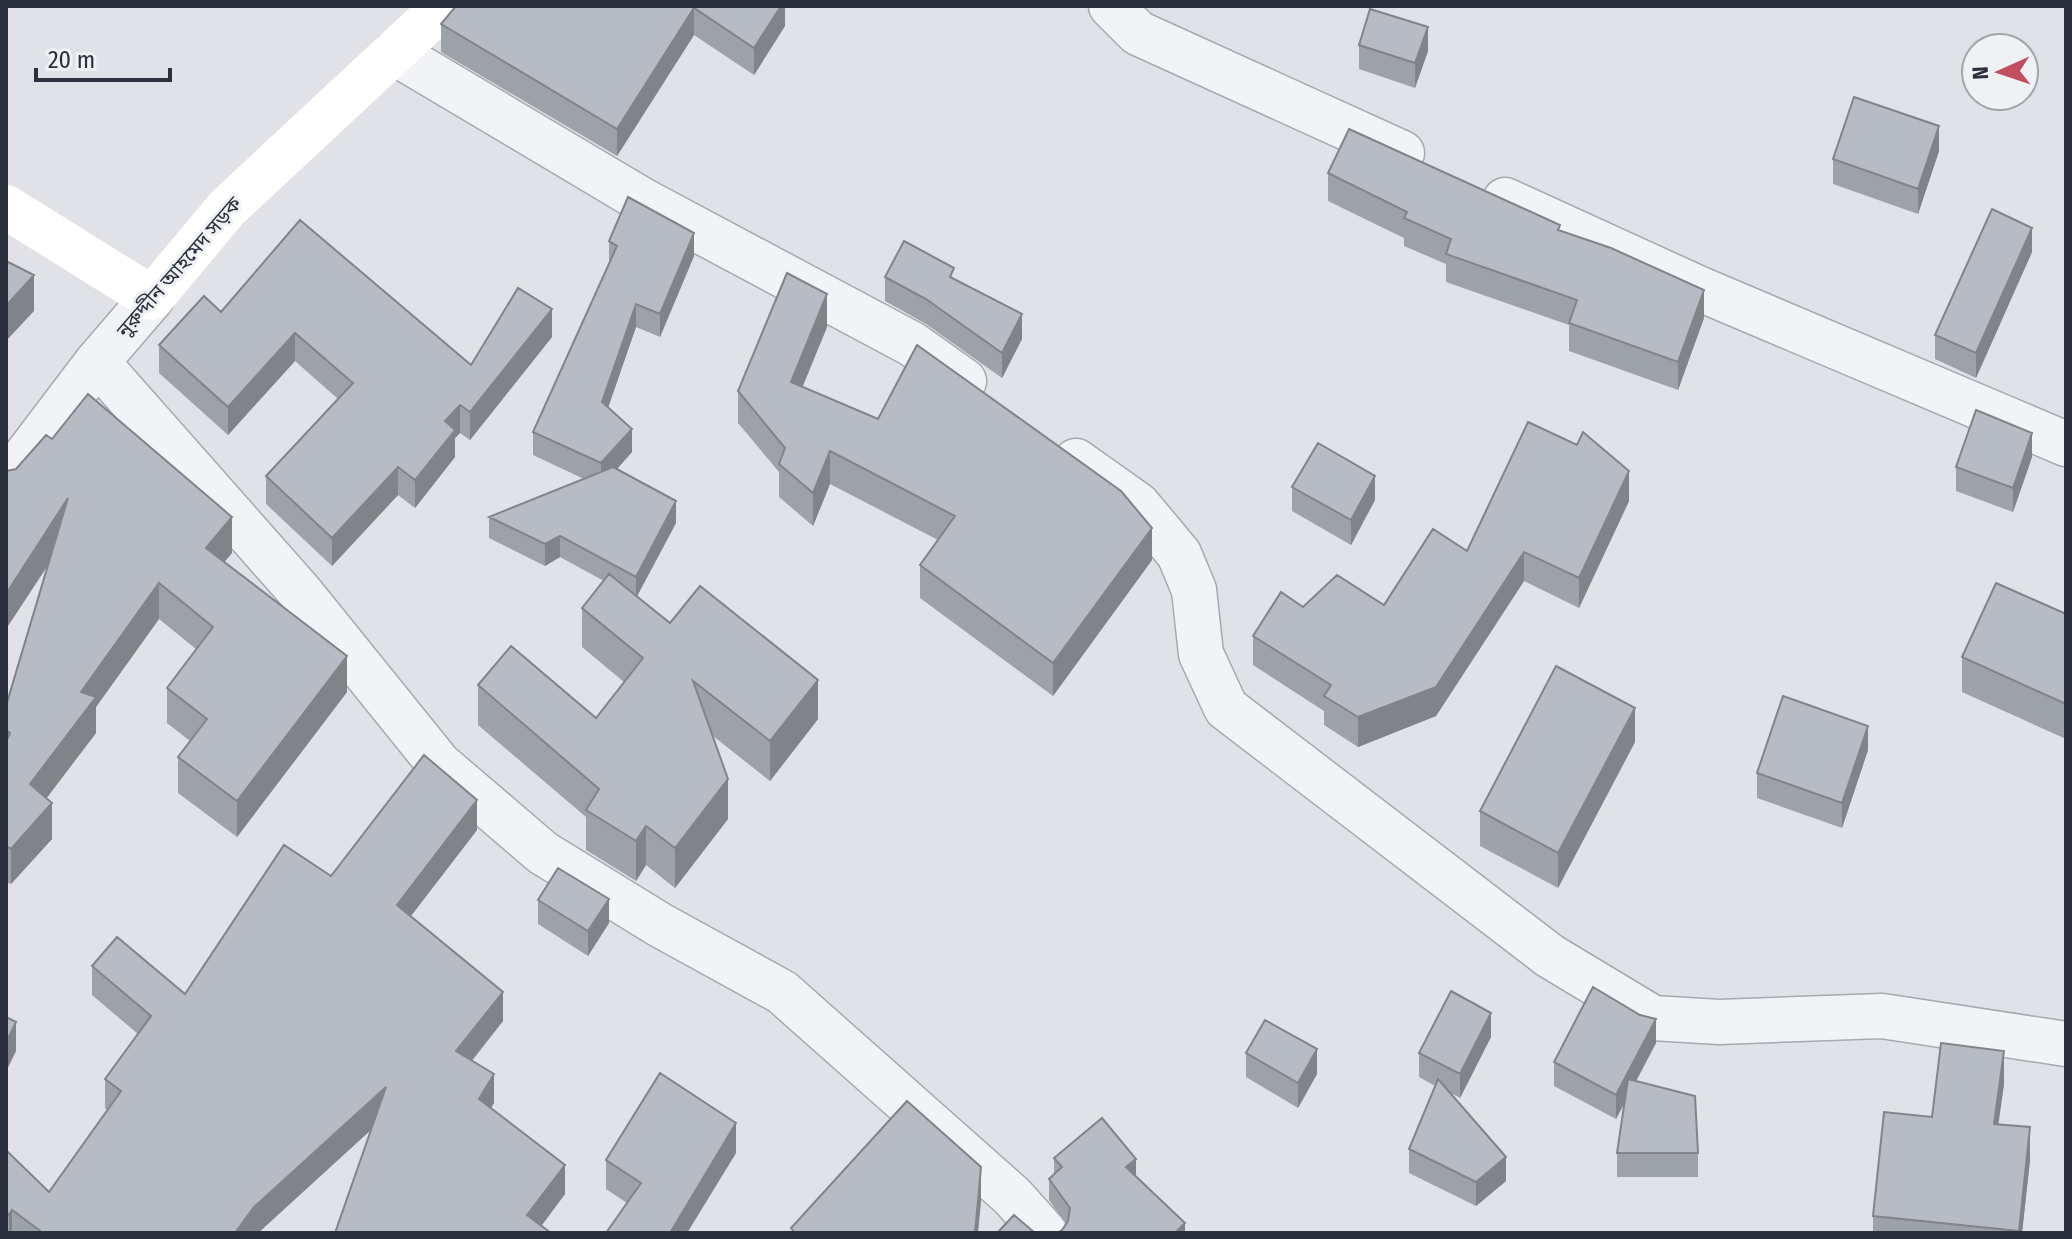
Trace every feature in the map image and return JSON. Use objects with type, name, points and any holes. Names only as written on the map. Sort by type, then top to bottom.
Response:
[{"type":"main road","name":"নুরুদ্দীন আহমেদ সড়ক","points":[[152,298],[227,208],[444,6]]},
{"type":"main road","points":[[6,207],[152,298]]},
{"type":"street","points":[[1111,6],[1138,33],[1700,289],[2066,444]]},
{"type":"street","points":[[395,53],[642,200],[912,344],[1000,407]]},
{"type":"street","name":"নুরুদ্দীন আহমেদ সড়ক","points":[[6,482],[97,362],[152,298]]},
{"type":"street","points":[[97,362],[301,593],[439,764],[543,853],[660,925],[782,992],[1012,1196],[1045,1233]]},
{"type":"street","points":[[1038,434],[1138,505],[1179,554],[1194,590],[1201,654],[1226,708],[1550,956],[1653,1018],[1719,1022],[1882,1016],[2066,1044]]},
{"type":"building","points":[[456,6],[781,6],[754,48],[694,8],[617,129],[441,24]]},
{"type":"building","points":[[1370,9],[1428,27],[1415,63],[1359,45]]},
{"type":"building","points":[[1854,97],[1939,126],[1918,189],[1833,159]]},
{"type":"building","points":[[1349,129],[1560,225],[1558,230],[1611,248],[1704,290],[1678,362],[1569,323],[1577,300],[1446,254],[1451,239],[1404,218],[1407,212],[1328,173]]},
{"type":"building","points":[[628,197],[694,233],[660,314],[636,304],[602,402],[632,429],[601,463],[533,432],[617,246],[609,241]]},
{"type":"building","points":[[1992,209],[2032,228],[1976,353],[1935,335]]},
{"type":"building","points":[[300,220],[471,365],[518,288],[552,309],[470,412],[460,405],[445,421],[455,430],[415,480],[398,467],[332,538],[266,476],[353,383],[295,333],[228,407],[159,345],[204,296],[221,312]]},
{"type":"building","points":[[904,241],[954,268],[950,277],[1022,314],[1002,353],[926,299],[885,277]]},
{"type":"building","points":[[6,261],[34,275],[6,306]]},
{"type":"building","points":[[787,273],[827,294],[791,382],[878,419],[917,345],[1121,491],[1152,528],[1053,663],[920,565],[955,516],[830,451],[813,493],[779,464],[785,448],[738,391]]},
{"type":"building","points":[[88,394],[232,517],[206,548],[347,656],[237,801],[178,757],[207,719],[167,688],[213,627],[159,583],[81,692],[96,697],[30,784],[52,803],[11,849],[6,846],[6,742],[10,733],[6,730],[6,706],[68,498],[6,594],[6,471],[16,469],[46,435],[52,439]]},
{"type":"building","points":[[1976,410],[2032,433],[2013,488],[1956,467]]},
{"type":"building","points":[[1528,422],[1577,445],[1583,432],[1629,471],[1579,578],[1524,552],[1436,687],[1358,717],[1324,696],[1331,685],[1253,636],[1281,592],[1303,607],[1337,575],[1384,605],[1433,529],[1467,551]]},
{"type":"building","points":[[1318,443],[1375,476],[1351,520],[1292,487]]},
{"type":"building","points":[[613,467],[676,501],[636,577],[560,536],[545,544],[489,517]]},
{"type":"building","points":[[609,574],[670,623],[700,586],[818,680],[770,741],[693,681],[728,779],[675,848],[646,826],[636,841],[586,810],[599,789],[478,685],[511,646],[596,718],[643,658],[582,608]]},
{"type":"building","points":[[1996,583],[2066,614],[2066,704],[1962,657]]},
{"type":"building","points":[[1556,666],[1635,708],[1558,853],[1480,811]]},
{"type":"building","points":[[1783,696],[1868,726],[1842,803],[1757,773]]},
{"type":"building","points":[[424,755],[477,800],[397,905],[503,992],[456,1051],[494,1074],[479,1099],[565,1165],[527,1215],[551,1233],[335,1233],[386,1087],[254,1207],[235,1233],[43,1233],[12,1210],[9,1215],[6,1211],[6,1150],[49,1192],[121,1091],[105,1079],[151,1016],[92,966],[117,937],[185,994],[284,845],[331,876]]},
{"type":"building","points":[[558,868],[609,899],[588,931],[538,900]]},
{"type":"building","points":[[1593,987],[1640,1015],[1656,1019],[1616,1095],[1554,1062]]},
{"type":"building","points":[[1451,991],[1491,1013],[1460,1074],[1419,1053]]},
{"type":"building","points":[[6,1017],[16,1022],[6,1043]]},
{"type":"building","points":[[1265,1020],[1317,1049],[1298,1083],[1246,1053]]},
{"type":"building","points":[[1941,1043],[2004,1051],[1994,1124],[2030,1127],[2019,1231],[1873,1216],[1884,1112],[1932,1117]]},
{"type":"building","points":[[660,1073],[736,1123],[670,1233],[606,1233],[641,1183],[606,1160]]},
{"type":"building","points":[[1438,1079],[1506,1157],[1476,1182],[1409,1149]]},
{"type":"building","points":[[1628,1079],[1695,1096],[1698,1153],[1617,1153]]},
{"type":"building","points":[[907,1101],[981,1167],[975,1233],[795,1233],[791,1228]]},
{"type":"building","points":[[1102,1118],[1136,1159],[1126,1167],[1185,1223],[1175,1233],[1057,1233],[1068,1221],[1070,1208],[1049,1179],[1062,1167],[1054,1158]]},
{"type":"building","points":[[1014,1215],[1035,1233],[997,1233]]}]
